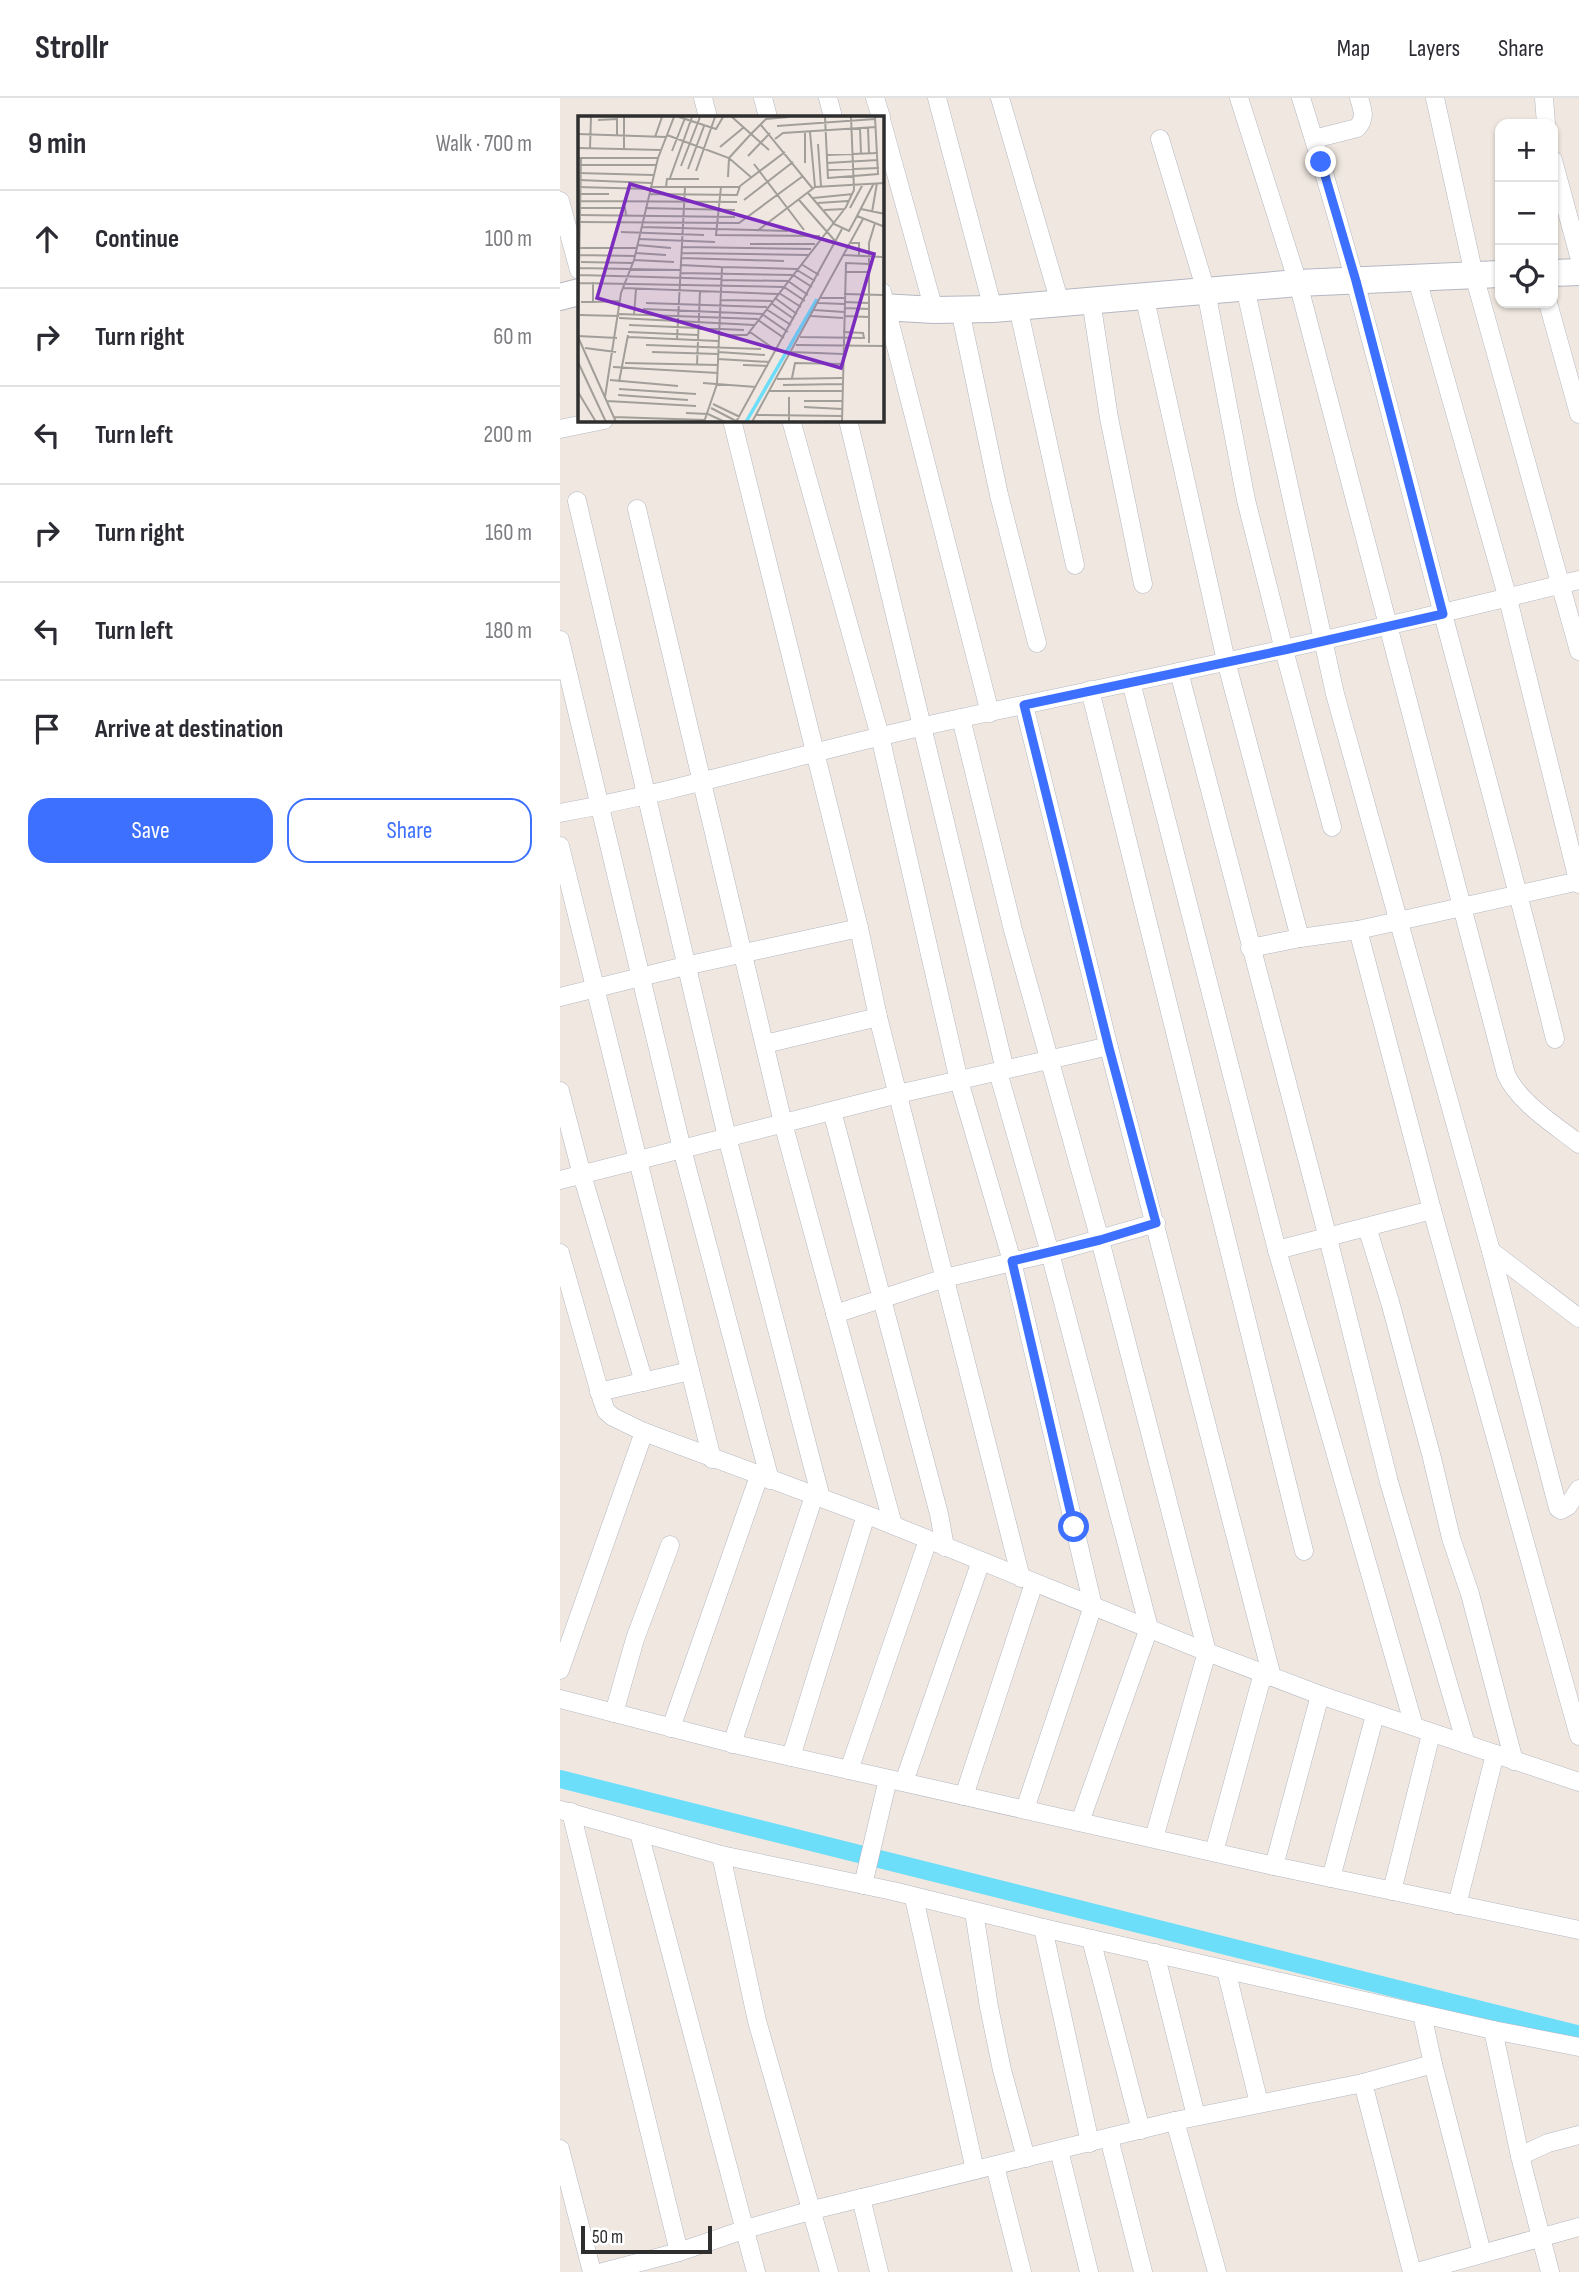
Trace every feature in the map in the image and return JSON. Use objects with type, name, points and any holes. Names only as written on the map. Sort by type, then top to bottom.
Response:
[{"type":"street","points":[[703,98],[708,116]]},
{"type":"street","points":[[763,98],[768,116]]},
{"type":"street","points":[[828,98],[833,116]]},
{"type":"street","points":[[875,98],[880,116]]},
{"type":"street","points":[[937,98],[1005,308],[1075,565]]},
{"type":"street","points":[[1000,98],[1060,303]]},
{"type":"street","points":[[1239,98],[1298,283],[1506,1074],[1511,1086],[1579,1144]]},
{"type":"street","points":[[1301,98],[1356,281],[1520,895],[1555,1039]]},
{"type":"street","points":[[1314,139],[1351,132],[1357,128],[1364,115],[1359,98]]},
{"type":"street","points":[[1436,98],[1474,275],[1579,651]]},
{"type":"street","points":[[1544,98],[1546,119]]},
{"type":"street","points":[[884,129],[947,310],[1037,643]]},
{"type":"street","points":[[1160,139],[1206,291],[1246,500],[1332,827]]},
{"type":"street","points":[[1558,178],[1579,256]]},
{"type":"street","points":[[560,201],[578,266]]},
{"type":"street","points":[[1558,273],[1579,272]]},
{"type":"street","points":[[884,303],[947,310],[1005,308],[1298,283],[1495,274]]},
{"type":"street","points":[[1250,948],[1358,930],[1579,882],[1508,599],[1417,279]]},
{"type":"street","points":[[1245,287],[1322,641],[1356,772],[1491,1251],[1558,1508],[1561,1510],[1568,1506],[1579,1489]]},
{"type":"street","points":[[560,297],[578,292]]},
{"type":"street","points":[[1144,295],[1226,661],[1300,938]]},
{"type":"street","points":[[1091,300],[1109,418],[1143,584]]},
{"type":"street","points":[[884,307],[990,713]]},
{"type":"street","points":[[1549,308],[1579,414]]},
{"type":"street","points":[[560,429],[594,422]]},
{"type":"street","points":[[732,422],[859,928],[878,1017],[1027,1581],[964,1796]]},
{"type":"street","points":[[793,422],[880,736],[959,1081],[1012,1261],[1093,1606],[1025,1810]]},
{"type":"street","points":[[848,422],[1002,1071],[1149,1628],[1080,1822]]},
{"type":"street","points":[[577,501],[685,966],[818,1497],[732,1744]]},
{"type":"street","points":[[637,509],[783,1123],[893,1525]]},
{"type":"street","points":[[560,813],[646,796],[880,736],[1284,650],[1579,580]]},
{"type":"street","points":[[560,640],[764,1478],[671,1728]]},
{"type":"street","points":[[1179,672],[1328,1238],[1389,1482],[1466,1744]]},
{"type":"street","points":[[1131,682],[1277,1250],[1414,1726]]},
{"type":"street","points":[[1090,690],[1197,1134],[1304,1551]]},
{"type":"street","points":[[1024,705],[1268,1675],[1214,1852]]},
{"type":"street","points":[[961,718],[1013,930],[1100,1240],[1207,1652],[1154,1838]]},
{"type":"street","points":[[560,846],[712,1459]]},
{"type":"street","points":[[560,997],[859,928]]},
{"type":"street","points":[[1358,930],[1432,1210],[1579,1736]]},
{"type":"street","points":[[765,1044],[878,1017]]},
{"type":"street","points":[[560,1180],[898,1094],[1109,1048]]},
{"type":"street","points":[[560,1091],[582,1175],[644,1382]]},
{"type":"street","points":[[832,1111],[939,1514],[945,1547]]},
{"type":"street","points":[[1277,1250],[1432,1210]]},
{"type":"street","points":[[835,1314],[945,1278],[1100,1240],[1156,1223]]},
{"type":"street","points":[[1367,1227],[1390,1302],[1451,1538],[1470,1594],[1514,1761]]},
{"type":"street","points":[[1491,1251],[1579,1318]]},
{"type":"street","points":[[560,1253],[606,1411],[613,1417],[712,1459],[893,1525],[1027,1581],[1320,1695],[1579,1782]]},
{"type":"street","points":[[600,1392],[690,1371]]},
{"type":"street","points":[[560,1670],[644,1432]]},
{"type":"street","points":[[791,1757],[866,1515]]},
{"type":"street","points":[[849,1770],[928,1540]]},
{"type":"street","points":[[614,1713],[635,1639],[670,1545]]},
{"type":"street","points":[[863,1885],[883,1802],[896,1780],[981,1561]]},
{"type":"street","points":[[1274,1866],[1320,1695]]},
{"type":"street","points":[[560,1699],[732,1744],[1274,1866],[1579,1930]]},
{"type":"street","points":[[1331,1878],[1375,1715]]},
{"type":"street","points":[[1392,1891],[1431,1734]]},
{"type":"street","points":[[1457,1905],[1495,1754]]},
{"type":"street","points":[[565,1811],[721,1856],[863,1885],[1226,1970],[1579,2047]]},
{"type":"street","points":[[565,1811],[679,2252]]},
{"type":"street","points":[[639,1833],[756,2272]]},
{"type":"street","points":[[721,1856],[757,2021],[830,2272]]},
{"type":"street","points":[[914,1898],[975,2171]]},
{"type":"street","points":[[974,1912],[1002,2070],[1026,2158]]},
{"type":"street","points":[[1044,1928],[1090,2143]]},
{"type":"street","points":[[1091,1939],[1141,2130]]},
{"type":"street","points":[[1155,1953],[1196,2116]]},
{"type":"street","points":[[1226,1970],[1259,2103]]},
{"type":"street","points":[[1422,2014],[1482,2253]]},
{"type":"street","points":[[1493,2030],[1520,2156],[1550,2272]]},
{"type":"street","points":[[603,2272],[679,2252],[813,2210],[1196,2116],[1363,2082],[1433,2064]]},
{"type":"street","points":[[1363,2082],[1415,2272],[1579,2227]]},
{"type":"street","points":[[1175,2121],[1217,2272]]},
{"type":"street","points":[[1520,2156],[1548,2143],[1579,2135]]},
{"type":"street","points":[[1109,2138],[1143,2272]]},
{"type":"street","points":[[560,2149],[592,2272]]},
{"type":"street","points":[[1059,2150],[1089,2272]]},
{"type":"street","points":[[995,2166],[1021,2272]]},
{"type":"street","points":[[861,2198],[879,2272]]},
{"type":"waterway","points":[[560,1779],[1577,2034]]},
{"type":"route","points":[[1074,1527],[1012,1261],[1100,1240],[1156,1223],[1109,1048],[1024,705],[1443,614],[1356,281],[1321,162]]}]
